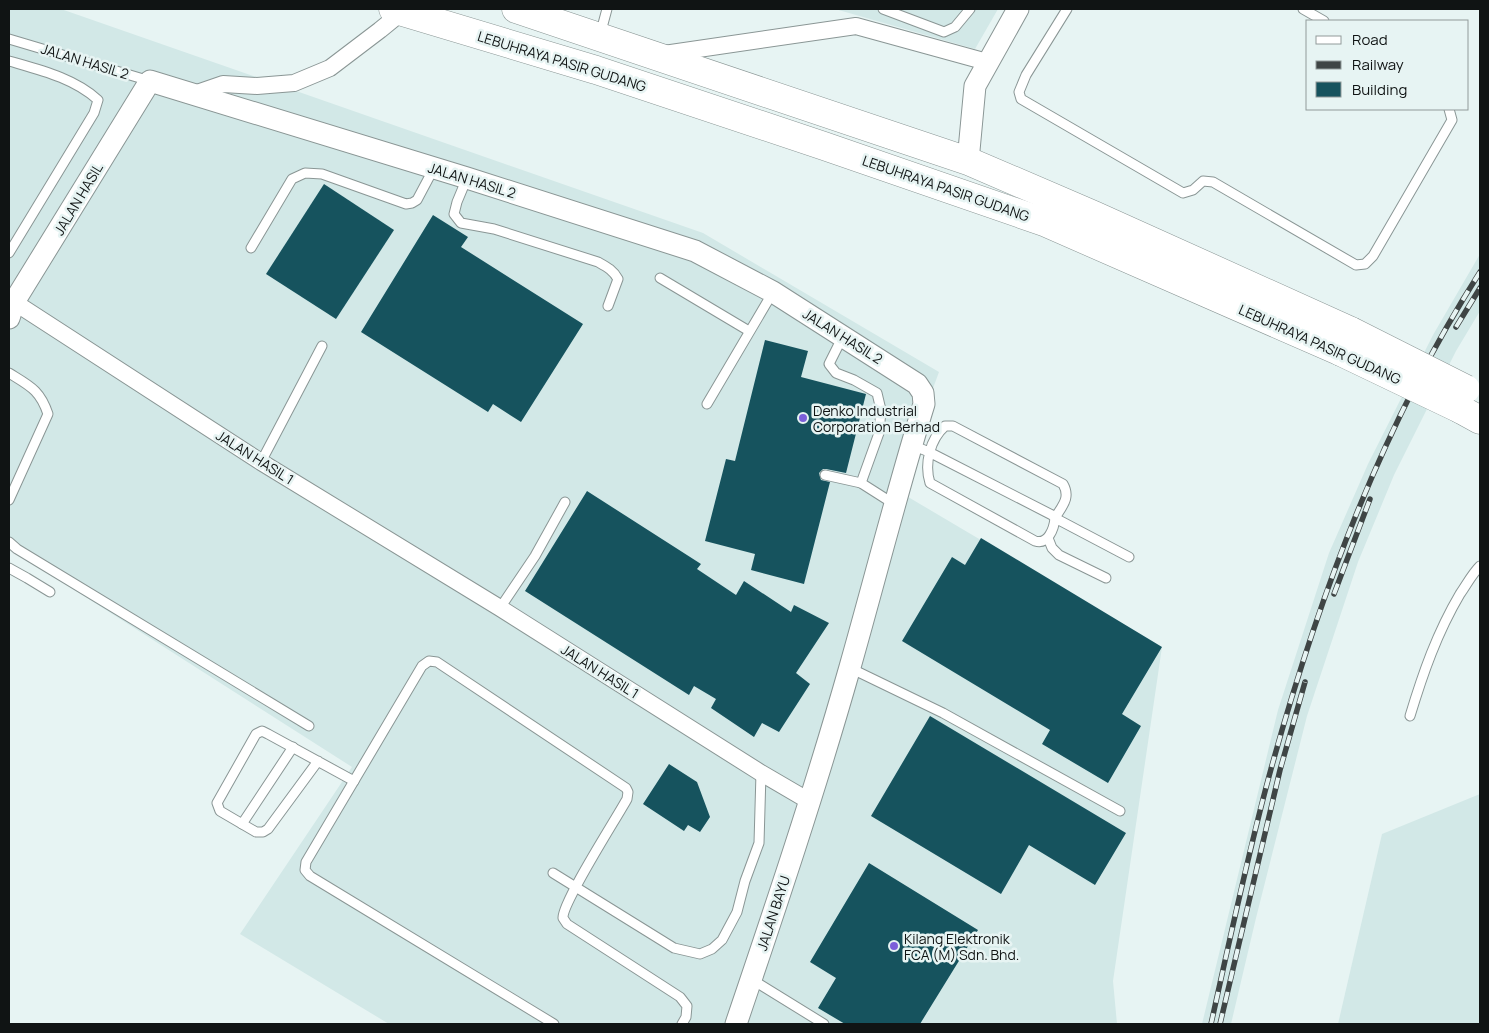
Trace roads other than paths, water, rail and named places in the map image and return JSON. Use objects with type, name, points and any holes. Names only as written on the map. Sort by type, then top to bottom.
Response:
[{"type":"highway","name":"LEBUHRAYA PASIR GUDANG","points":[[516,9],[968,161],[1094,215],[1472,403]]},
{"type":"highway","name":"LEBUHRAYA PASIR GUDANG","points":[[397,10],[596,70],[1044,222],[1346,342]]},
{"type":"street","points":[[968,161],[976,86],[987,62],[1018,9]]},
{"type":"street","points":[[194,94],[223,84],[257,86],[294,83],[330,68],[380,30],[397,10]]},
{"type":"street","points":[[657,55],[856,26],[987,62]]},
{"type":"street","name":"JALAN HASIL 2","points":[[150,81],[467,178],[695,251],[773,292],[917,384],[924,404],[920,449]]},
{"type":"street","name":"JALAN HASIL","points":[[11,310],[150,81]]},
{"type":"street","name":"JALAN HASIL 1","points":[[11,310],[500,608],[761,773],[809,801]]},
{"type":"street","points":[[809,801],[850,668],[894,504],[920,449]]},
{"type":"street","name":"JALAN BAYU","points":[[736,1024],[809,801]]},
{"type":"lane","points":[[600,38],[607,9]]},
{"type":"lane","points":[[883,9],[944,32],[956,27],[970,9]]},
{"type":"lane","points":[[1067,9],[1026,75],[1019,92],[1021,99],[1183,193],[1193,190],[1203,181],[1213,182],[1356,265],[1365,264],[1373,256],[1452,120],[1449,110]]},
{"type":"lane","points":[[1303,9],[1322,20]]},
{"type":"lane","name":"JALAN HASIL 2","points":[[9,39],[150,81]]},
{"type":"lane","points":[[9,61],[68,80],[87,90],[98,100],[94,114],[9,252]]},
{"type":"lane","points":[[251,248],[292,179],[305,173],[322,174],[406,204],[417,200],[434,168]]},
{"type":"lane","points":[[467,178],[454,214],[461,222],[494,229],[598,262],[613,271],[618,279],[608,306]]},
{"type":"lane","points":[[660,278],[749,331]]},
{"type":"lane","points":[[707,404],[773,292]]},
{"type":"lane","points":[[843,336],[829,364],[836,373],[854,380],[877,394],[881,410],[879,433],[861,483]]},
{"type":"lane","points":[[261,462],[322,346]]},
{"type":"lane","points":[[9,374],[32,387],[43,400],[48,414],[9,500]]},
{"type":"lane","points":[[945,426],[953,426],[1063,484],[1067,492],[1067,499],[1055,518],[1048,538],[1042,542],[1035,542],[932,485],[920,449],[932,444],[940,430],[945,426]]},
{"type":"lane","points":[[920,449],[1129,557]]},
{"type":"lane","points":[[826,475],[861,483],[894,504]]},
{"type":"lane","points":[[500,608],[535,556],[565,502]]},
{"type":"lane","points":[[1048,538],[1058,556],[1106,578]]},
{"type":"lane","points":[[9,542],[17,550],[309,726]]},
{"type":"lane","points":[[1410,716],[1435,642],[1449,612],[1480,566]]},
{"type":"lane","points":[[9,568],[50,592]]},
{"type":"lane","points":[[554,1024],[305,870],[306,862],[422,666],[429,661],[437,662],[626,788],[628,792],[627,799],[576,887],[564,911],[563,918],[565,922],[680,997],[687,1006],[686,1017],[682,1024]]},
{"type":"lane","points":[[850,668],[943,713],[1120,811]]},
{"type":"lane","points":[[318,761],[268,829],[263,832],[256,832],[220,812],[217,803],[256,734],[262,731],[293,747],[354,781]]},
{"type":"lane","points":[[242,824],[293,747]]},
{"type":"lane","points":[[553,873],[674,948],[700,954],[712,949],[722,940],[738,912],[759,843],[761,773]]},
{"type":"lane","points":[[751,979],[824,1024]]},
{"type":"railway","points":[[1211,1024],[1247,864],[1271,769],[1310,639],[1357,512],[1384,450],[1413,389],[1445,330],[1480,272]]},
{"type":"railway","points":[[1456,327],[1480,288]]},
{"type":"railway","points":[[1334,594],[1370,499]]},
{"type":"railway","points":[[1220,1024],[1280,770],[1305,682]]},
{"type":"place","name":"Denko Industrial Corporation Berhad","points":[[803,418]]},
{"type":"place","name":"Kilang Elektronik FCA (M) Sdn. Bhd.","points":[[894,946]]}]
